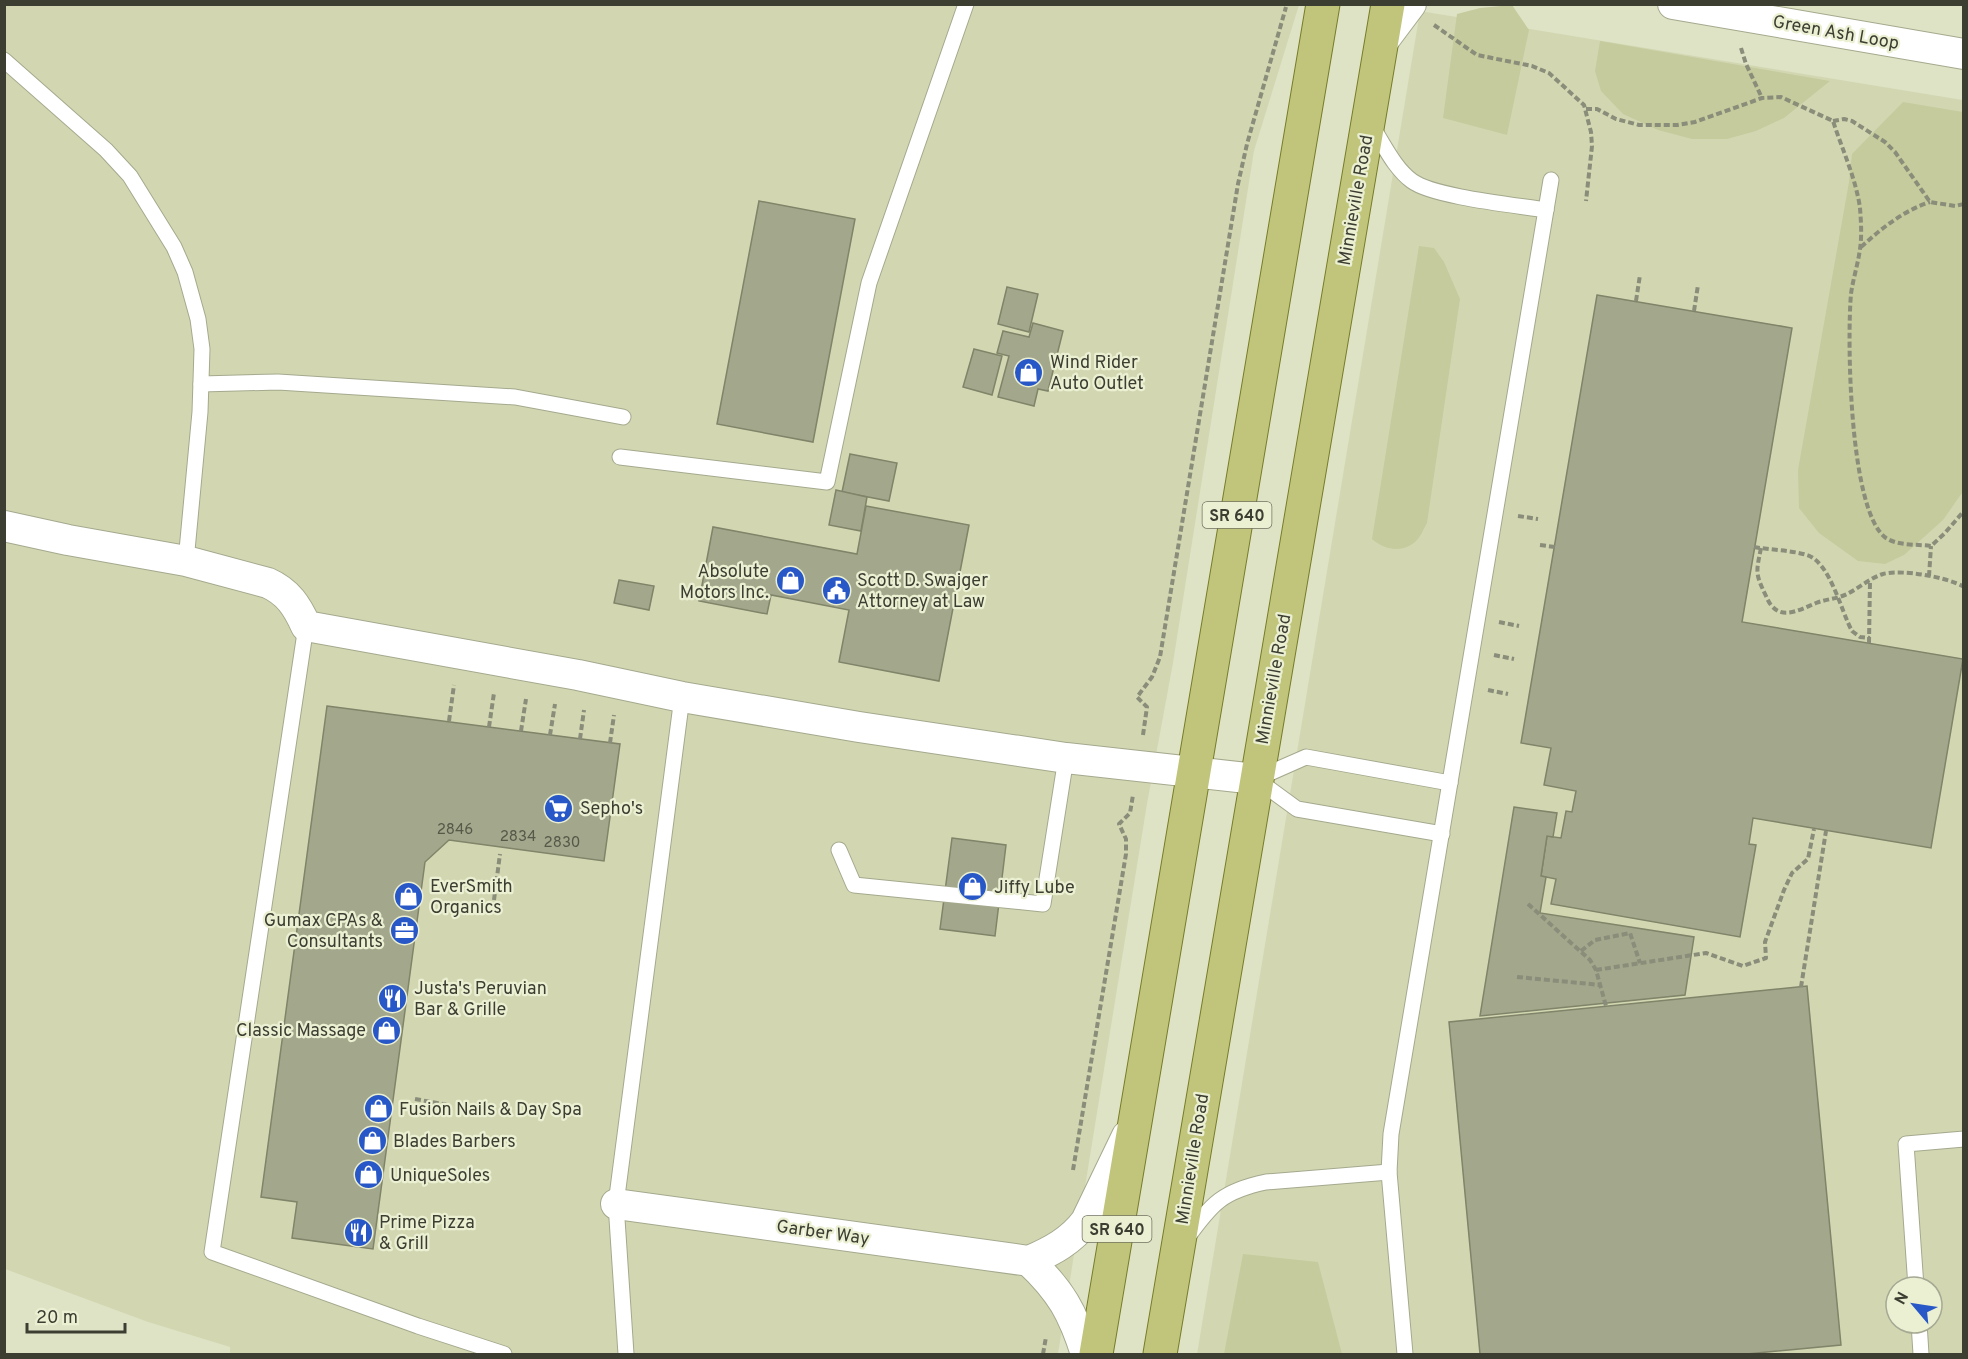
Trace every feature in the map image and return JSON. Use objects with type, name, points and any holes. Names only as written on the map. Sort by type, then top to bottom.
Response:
[{"type":"main road","name":"SR 640","points":[[1096,1354],[1323,4]]},
{"type":"main road","name":"Minnieville Road","points":[[1160,1354],[1388,4]]},
{"type":"street","name":"Green Ash Loop","points":[[1673,4],[1964,54]]},
{"type":"street","points":[[1381,44],[1421,14]]},
{"type":"street","points":[[4,526],[186,561],[268,583],[279,587],[297,606],[306,626],[578,675],[682,697],[859,727],[1066,758],[1256,779]]},
{"type":"street","points":[[1086,1354],[1066,1304],[1047,1278],[1029,1260],[1064,1243],[1086,1221],[1134,1123]]},
{"type":"street","name":"Garber Way","points":[[616,1204],[1029,1260]]},
{"type":"lane","points":[[620,457],[827,482],[869,283],[966,4]]},
{"type":"lane","points":[[4,60],[106,150],[130,176],[174,247],[193,296],[202,349],[186,561]]},
{"type":"lane","points":[[1368,120],[1400,169],[1422,187],[1444,193],[1546,210]]},
{"type":"lane","points":[[1405,1354],[1389,1172],[1391,1134],[1551,180]]},
{"type":"lane","points":[[201,384],[278,382],[515,397],[623,417]]},
{"type":"lane","points":[[306,626],[212,1252],[418,1326],[504,1354]]},
{"type":"lane","points":[[626,1354],[616,1204],[682,697]]},
{"type":"lane","points":[[839,850],[854,885],[1043,904],[1066,758]]},
{"type":"lane","points":[[1256,779],[1306,758],[1450,783]]},
{"type":"lane","points":[[1256,779],[1297,809],[1442,834]]},
{"type":"lane","points":[[1915,1275],[1906,1144],[1964,1139]]},
{"type":"lane","points":[[1177,1253],[1215,1202],[1236,1190],[1266,1182],[1389,1172]]},
{"type":"lane","points":[[1920,1335],[1921,1354]]},
{"type":"path","points":[[1148,707],[1137,697],[1152,677],[1160,657],[1242,167],[1287,4]]},
{"type":"path","points":[[1421,14],[1477,55],[1532,66],[1549,73],[1586,109],[1591,132],[1592,158],[1586,201]]},
{"type":"path","points":[[1741,40],[1743,57],[1762,98]]},
{"type":"path","points":[[1586,109],[1597,109],[1616,119],[1639,125],[1677,126],[1695,122],[1762,98],[1781,97],[1833,121],[1844,119],[1852,121],[1885,142],[1895,152],[1930,202]]},
{"type":"path","points":[[1833,121],[1856,189],[1860,209],[1860,248],[1852,292],[1850,382],[1858,462],[1864,496],[1877,529],[1887,539],[1899,543],[1930,546],[1964,511]]},
{"type":"path","points":[[1860,248],[1883,228],[1912,208],[1930,202],[1955,206],[1964,204]]},
{"type":"path","points":[[1636,301],[1640,275]]},
{"type":"path","points":[[1694,311],[1698,285]]},
{"type":"path","points":[[1540,544],[1555,547]]},
{"type":"path","points":[[1929,576],[1930,546]]},
{"type":"path","points":[[1754,547],[1806,554],[1814,559],[1827,575],[1852,631],[1870,640],[1870,580]]},
{"type":"path","points":[[1761,548],[1756,574],[1768,603],[1776,609],[1793,614],[1818,602],[1838,597],[1889,573],[1948,579],[1964,587]]},
{"type":"path","points":[[448,721],[454,685]]},
{"type":"path","points":[[489,727],[494,693]]},
{"type":"path","points":[[521,731],[526,699]]},
{"type":"path","points":[[550,735],[555,704]]},
{"type":"path","points":[[580,739],[584,710]]},
{"type":"path","points":[[610,743],[614,715]]},
{"type":"path","points":[[1073,1173],[1126,854],[1126,839],[1119,824],[1130,813]]},
{"type":"path","points":[[1596,970],[1710,953],[1743,966],[1766,958],[1765,942],[1784,890],[1792,873],[1808,859],[1814,829]]},
{"type":"path","points":[[1800,987],[1826,831]]},
{"type":"path","points":[[494,900],[500,854]]},
{"type":"path","points":[[1528,904],[1590,960],[1596,970],[1606,1006]]},
{"type":"path","points":[[1581,951],[1595,940],[1630,933],[1640,963]]},
{"type":"path","points":[[1517,977],[1600,984]]},
{"type":"path","points":[[415,1099],[448,1105]]},
{"type":"shaded area","points":[[4,5],[1299,5],[1254,151],[1173,663],[1147,804],[1058,1354],[230,1354],[230,1347],[148,1322],[5,1269]]},
{"type":"shaded area","points":[[1512,5],[1529,30],[1507,135],[1443,118],[1457,14],[1480,8]]},
{"type":"shaded area","points":[[1420,11],[1963,100],[1963,1354],[1197,1354]]},
{"type":"shaded area","points":[[1600,41],[1830,81],[1784,118],[1756,131],[1727,139],[1692,139],[1658,130],[1623,114],[1601,91],[1595,71]]},
{"type":"shaded area","points":[[1903,102],[1963,112],[1964,490],[1943,520],[1904,555],[1885,564],[1858,561],[1819,533],[1799,508],[1798,470],[1852,154]]},
{"type":"shaded area","points":[[1419,246],[1434,248],[1444,262],[1460,299],[1427,523],[1412,544],[1394,549],[1382,546],[1372,539]]},
{"type":"shaded area","points":[[1243,1254],[1318,1262],[1342,1354],[1224,1354]]},
{"type":"building","points":[[759,201],[855,219],[813,442],[717,424]]},
{"type":"building","points":[[1007,287],[1038,294],[1029,332],[998,324]]},
{"type":"building","points":[[1597,295],[1792,328],[1742,622],[1963,659],[1931,848],[1753,818],[1749,844],[1756,845],[1740,937],[1551,904],[1556,879],[1541,876],[1547,836],[1561,838],[1566,811],[1572,812],[1576,791],[1544,785],[1551,748],[1521,743]]},
{"type":"building","name":"Wind Rider Auto Outlet","points":[[1033,323],[1063,331],[1048,391],[1038,389],[1034,406],[998,397],[1009,356],[997,353],[1003,331],[1029,337]]},
{"type":"building","points":[[974,349],[1002,356],[992,395],[963,387]]},
{"type":"building","points":[[850,454],[897,463],[889,501],[842,492]]},
{"type":"building","points":[[836,490],[867,497],[861,531],[829,525]]},
{"type":"building","points":[[866,506],[969,525],[939,681],[839,662],[849,610],[771,595],[767,614],[699,601],[713,527],[857,554]]},
{"type":"building","points":[[619,580],[654,586],[649,610],[614,603]]},
{"type":"building","points":[[327,706],[620,744],[604,861],[449,840],[425,862],[373,1249],[292,1238],[297,1202],[261,1197]]},
{"type":"building","points":[[1514,807],[1557,813],[1553,837],[1547,836],[1541,876],[1546,877],[1540,913],[1694,937],[1685,995],[1480,1016]]},
{"type":"building","name":"Jiffy Lube","points":[[952,838],[1006,845],[995,936],[940,929]]},
{"type":"building","points":[[1807,986],[1841,1345],[1747,1354],[1480,1354],[1449,1022]]},
{"type":"place","name":"Wind Rider Auto Outlet","points":[[1029,372]]},
{"type":"place","name":"Absolute Motors Inc.","points":[[790,581]]},
{"type":"place","name":"Scott D. Swajger Attorney at Law","points":[[836,590]]},
{"type":"place","name":"Sepho's","points":[[559,808]]},
{"type":"place","name":"Jiffy Lube","points":[[973,887]]},
{"type":"place","name":"EverSmith Organics","points":[[409,896]]},
{"type":"place","name":"Gumax CPAs & Consultants","points":[[404,930]]},
{"type":"place","name":"Justa's Peruvian Bar & Grille","points":[[393,998]]},
{"type":"place","name":"Classic Massage","points":[[387,1030]]},
{"type":"place","name":"Fusion Nails & Day Spa","points":[[378,1109]]},
{"type":"place","name":"Blades Barbers","points":[[372,1141]]},
{"type":"place","name":"UniqueSoles","points":[[369,1175]]},
{"type":"place","name":"Prime Pizza & Grill","points":[[358,1232]]}]
